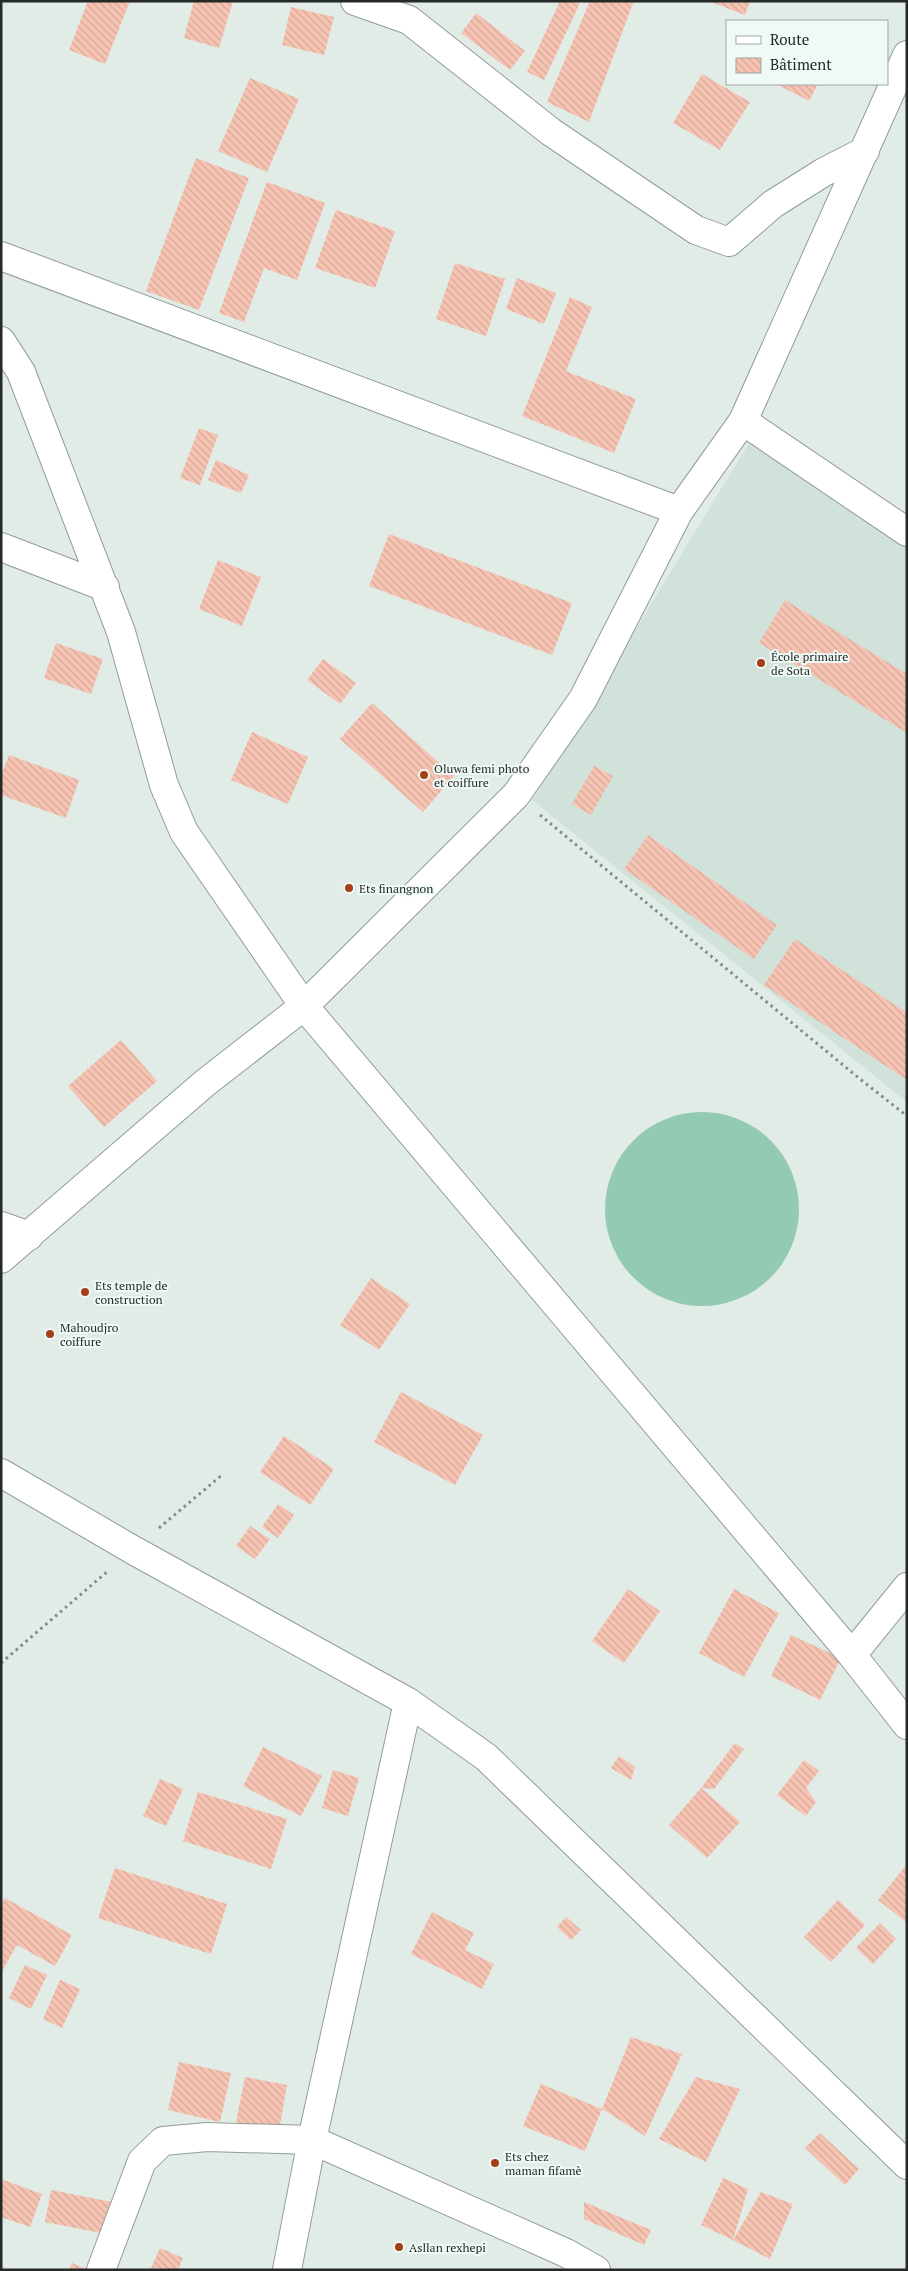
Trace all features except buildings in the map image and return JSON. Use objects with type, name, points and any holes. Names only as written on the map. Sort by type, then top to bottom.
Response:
[{"type":"street","points":[[355,1],[409,20],[551,132],[696,230],[729,242],[773,204],[824,172],[865,151]]},
{"type":"street","points":[[1,1259],[205,1083],[304,1006],[516,795],[583,699],[679,511],[743,421],[907,55]]},
{"type":"street","points":[[1,256],[679,511]]},
{"type":"street","points":[[1,341],[21,372],[105,587],[129,658],[164,784],[184,832],[304,1006],[852,1655],[907,1725]]},
{"type":"street","points":[[743,421],[907,532]]},
{"type":"street","points":[[1,547],[105,587]]},
{"type":"street","points":[[1,1226],[29,1236]]},
{"type":"street","points":[[1,1473],[133,1550],[408,1702],[486,1758],[907,2164]]},
{"type":"street","points":[[852,1655],[907,1587]]},
{"type":"street","points":[[286,2270],[312,2140],[408,1702]]},
{"type":"street","points":[[101,2270],[142,2161],[163,2140],[207,2137],[312,2140],[566,2253],[596,2270]]},
{"type":"path","points":[[516,795],[907,1116]]},
{"type":"shaded area","name":"École primaire de Sota","points":[[757,430],[907,526],[907,1102],[532,800]]},
{"type":"green space","points":[[692,1112],[712,1112],[748,1123],[771,1140],[783,1155],[792,1172],[799,1199],[799,1219],[792,1246],[783,1263],[771,1278],[756,1290],[739,1299],[712,1306],[692,1306],[656,1295],[640,1284],[627,1271],[616,1255],[609,1237],[605,1219],[605,1199],[616,1163],[627,1147],[640,1134],[656,1123],[674,1116]]},
{"type":"place","name":"École primaire de Sota","points":[[761,663]]},
{"type":"place","name":"Oluwa femi photo et coiffure","points":[[424,775]]},
{"type":"place","name":"Ets finangnon","points":[[349,888]]},
{"type":"place","name":"Ets temple de construction","points":[[85,1292]]},
{"type":"place","name":"Mahoudjro coiffure","points":[[50,1334]]},
{"type":"place","name":"Ets chez maman fifamè","points":[[495,2163]]},
{"type":"place","name":"Asllan rexhepi","points":[[399,2247]]}]
